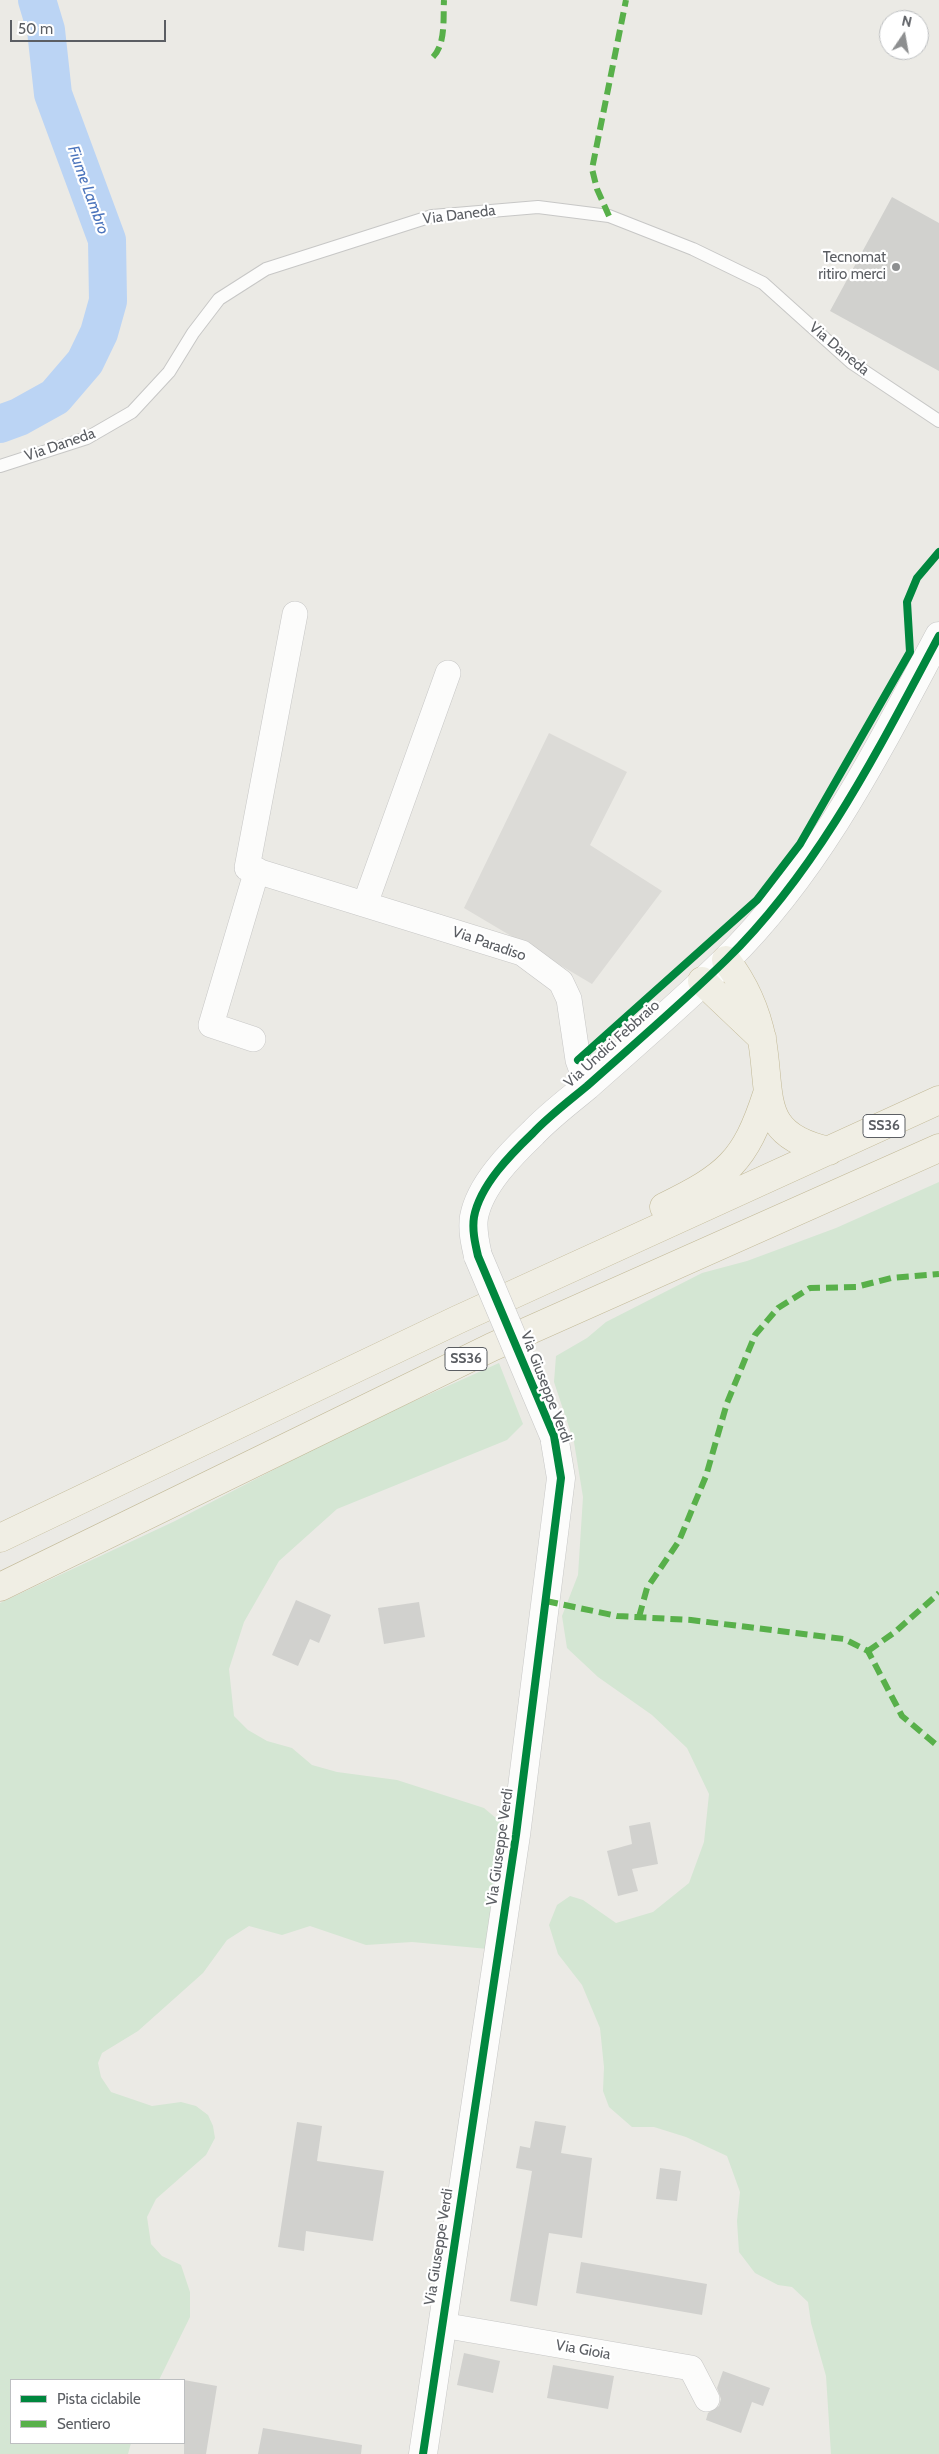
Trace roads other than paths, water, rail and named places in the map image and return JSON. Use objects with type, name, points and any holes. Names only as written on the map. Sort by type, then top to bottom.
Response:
[{"type":"highway","points":[[726,960],[740,978],[752,1002],[762,1038],[767,1094],[778,1124],[791,1137],[805,1146],[829,1151]]},
{"type":"highway","points":[[702,981],[762,1038]]},
{"type":"highway","points":[[457,1320],[521,1275],[690,1195],[718,1177],[738,1158],[748,1143],[767,1094]]},
{"type":"highway","name":"SS36","points":[[0,1538],[457,1320],[939,1100]]},
{"type":"highway","name":"SS36","points":[[0,1586],[492,1347],[939,1148]]},
{"type":"street","points":[[253,1039],[211,1026],[257,870],[247,868],[295,614]]},
{"type":"street","name":"Via Undici Febbraio","points":[[478,1256],[474,1235],[474,1216],[481,1197],[489,1185],[534,1132],[726,960],[775,906],[818,850],[879,748],[939,636]]},
{"type":"street","points":[[365,904],[448,673]]},
{"type":"street","name":"Via Paradiso","points":[[257,870],[522,953],[544,967],[561,982],[569,999],[578,1060],[587,1085]]},
{"type":"street","name":"Via Giuseppe Verdi","points":[[423,2454],[516,1835],[561,1478],[554,1436],[478,1256]]},
{"type":"street","name":"Via Gioia","points":[[442,2326],[691,2368],[707,2399]]},
{"type":"lane","name":"Via Daneda","points":[[0,466],[87,438],[132,412],[169,372],[193,332],[219,299],[266,269],[432,216],[538,206],[609,216],[693,249],[763,283],[852,363],[939,420]]},
{"type":"waterway","name":"Fiume Lambro","points":[[0,424],[19,417],[55,397],[85,362],[99,333],[108,301],[107,240],[53,94],[46,30],[37,0]]},
{"type":"place","name":"Tecnomat ritiro merci","points":[[896,267]]}]
